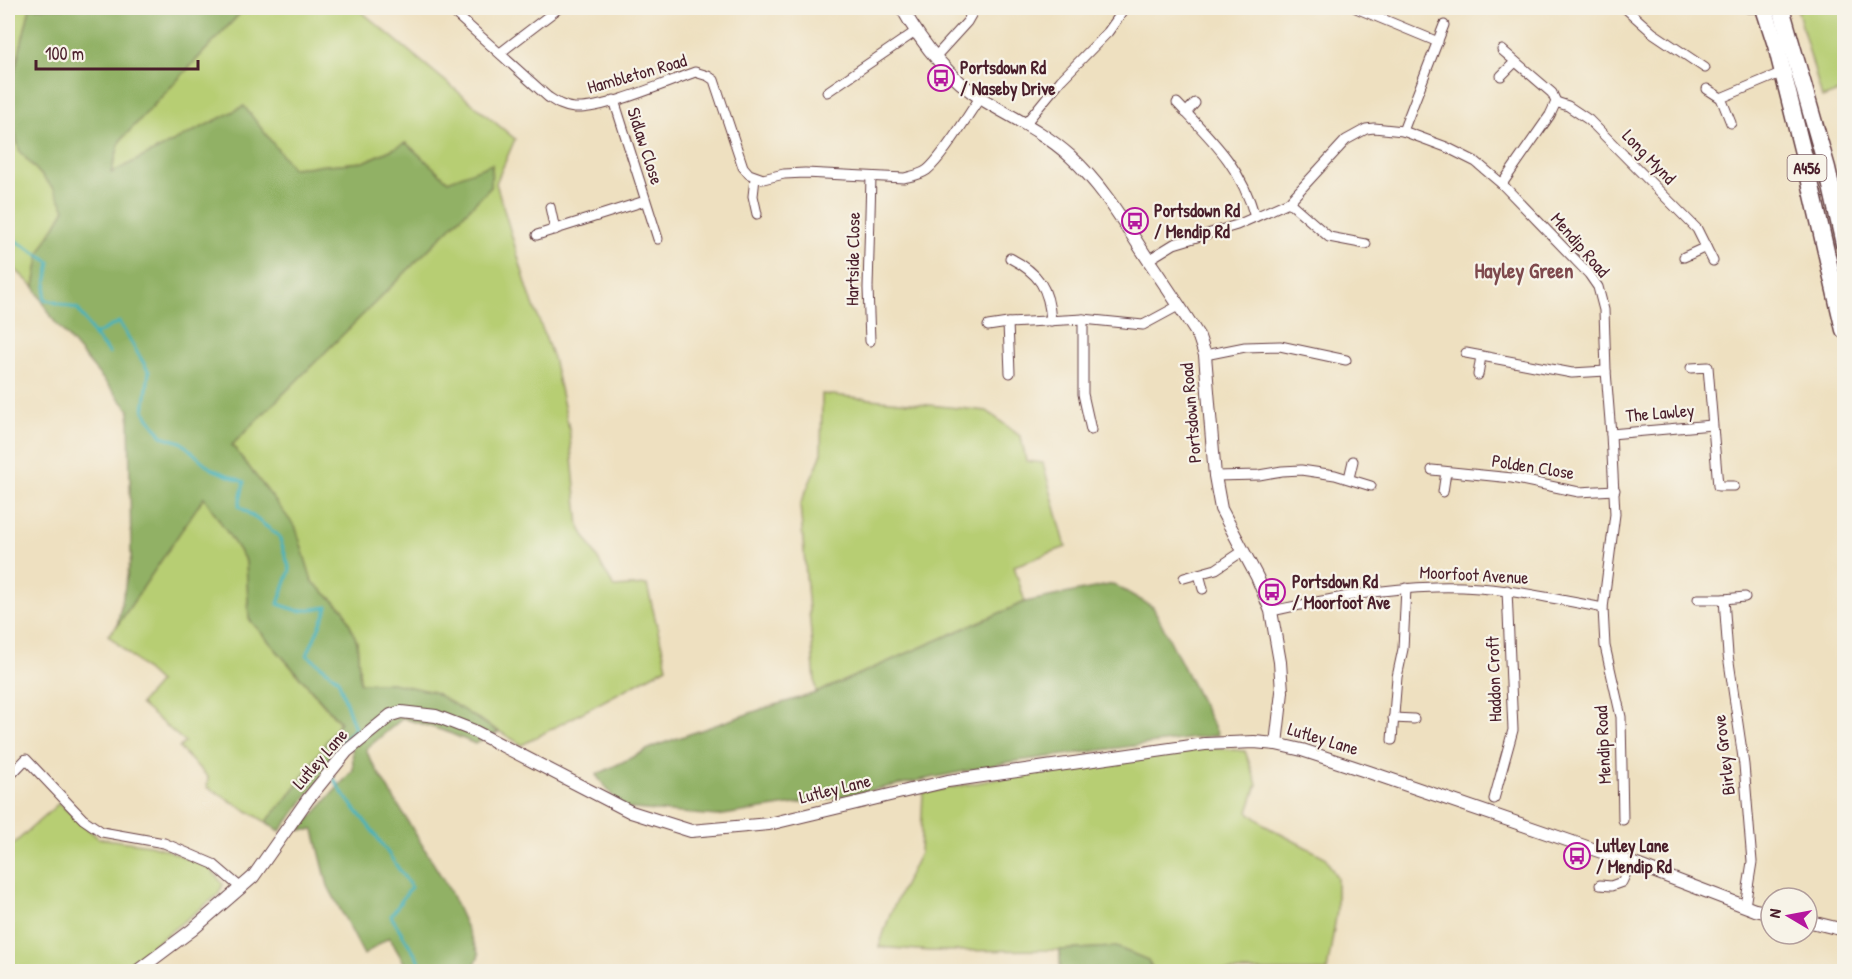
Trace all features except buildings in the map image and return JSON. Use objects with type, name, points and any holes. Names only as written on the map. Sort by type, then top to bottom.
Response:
[{"type":"highway","name":"A456","points":[[1764,8],[1783,72],[1845,330]]},
{"type":"highway","name":"A456","points":[[1781,8],[1827,168],[1845,244]]},
{"type":"street","name":"Hambleton Road","points":[[449,8],[548,97],[560,105],[575,108],[614,100],[694,72],[708,76],[714,80],[743,167],[755,178]]},
{"type":"street","points":[[500,53],[559,8]]},
{"type":"street","name":"Portsdown Road","points":[[902,8],[915,32],[958,80],[981,98],[1025,124],[1069,155],[1096,182],[1119,212],[1199,337],[1205,355],[1215,476],[1221,509],[1257,577],[1271,611],[1280,662],[1282,692],[1276,744]]},
{"type":"street","points":[[936,56],[968,22],[975,8]]},
{"type":"street","points":[[1025,124],[1061,80],[1108,32],[1125,8]]},
{"type":"street","points":[[1356,8],[1438,42]]},
{"type":"street","points":[[1624,8],[1653,33],[1705,68]]},
{"type":"street","points":[[1748,8],[1755,8]]},
{"type":"street","points":[[1403,131],[1444,25]]},
{"type":"street","points":[[827,92],[915,32]]},
{"type":"street","name":"Long Mynd","points":[[1502,50],[1552,93],[1556,102],[1568,106],[1589,120],[1697,229],[1713,261]]},
{"type":"street","points":[[1501,76],[1515,62]]},
{"type":"street","points":[[1720,98],[1783,72]]},
{"type":"street","points":[[1707,88],[1720,98],[1731,123]]},
{"type":"street","points":[[757,213],[753,196],[755,178],[805,173],[904,177],[926,171],[981,98]]},
{"type":"street","name":"Sidlaw Close","points":[[614,100],[657,239]]},
{"type":"street","points":[[1502,184],[1550,115],[1556,102]]},
{"type":"street","points":[[1177,103],[1223,151],[1250,196],[1255,217]]},
{"type":"street","points":[[1186,112],[1195,103]]},
{"type":"street","name":"Mendip Road","points":[[1148,260],[1174,244],[1237,225],[1288,202],[1337,149],[1355,134],[1374,128],[1403,131],[1467,157],[1502,184],[1589,274],[1598,287],[1604,310],[1605,371],[1615,490],[1611,552],[1603,608],[1605,646],[1621,717],[1623,820]]},
{"type":"street","name":"Hartside Close","points":[[870,341],[869,232],[872,177]]},
{"type":"street","name":"Sidlaw Close","points":[[537,235],[645,201]]},
{"type":"street","points":[[1288,202],[1329,237],[1366,244]]},
{"type":"street","points":[[550,207],[555,230]]},
{"type":"street","points":[[1684,257],[1706,247]]},
{"type":"street","points":[[1010,258],[1028,267],[1045,289],[1050,304],[1051,321]]},
{"type":"street","points":[[988,326],[1083,319],[1143,325],[1179,305]]},
{"type":"street","points":[[1083,319],[1083,394],[1091,430]]},
{"type":"street","points":[[1008,323],[1010,373]]},
{"type":"street","points":[[1205,355],[1245,347],[1280,346],[1346,360]]},
{"type":"street","points":[[1466,353],[1572,373],[1605,371]]},
{"type":"street","points":[[1478,375],[1481,356]]},
{"type":"street","name":"The Lawley","points":[[1691,368],[1708,367],[1718,486],[1734,486]]},
{"type":"street","name":"The Lawley","points":[[1611,434],[1712,425]]},
{"type":"street","points":[[1349,478],[1353,460]]},
{"type":"street","points":[[1215,476],[1259,475],[1301,470],[1349,478],[1371,486]]},
{"type":"street","name":"Polden Close","points":[[1432,470],[1512,478],[1579,492],[1615,490]]},
{"type":"street","points":[[1443,492],[1446,472]]},
{"type":"street","points":[[1184,578],[1216,569],[1243,551]]},
{"type":"street","points":[[1199,574],[1203,589]]},
{"type":"street","name":"Moorfoot Avenue","points":[[1271,611],[1358,594],[1406,588],[1468,587],[1507,590],[1603,608]]},
{"type":"street","points":[[1392,740],[1406,588]]},
{"type":"street","name":"Haddon Croft","points":[[1494,799],[1513,730],[1507,590]]},
{"type":"street","points":[[1698,599],[1745,597]]},
{"type":"street","name":"Birley Grove","points":[[1724,599],[1728,655],[1744,765],[1752,862],[1745,906]]},
{"type":"street","name":"Lutley Lane","points":[[136,972],[192,930],[253,877],[308,799],[347,751],[391,715],[401,712],[436,716],[472,730],[631,812],[691,831],[769,824],[948,781],[1205,744],[1276,744],[1369,772],[1759,910]]},
{"type":"street","points":[[1394,718],[1414,719]]},
{"type":"street","points":[[8,778],[26,759],[83,819],[102,832],[164,843],[213,864],[241,888]]},
{"type":"street","points":[[1600,885],[1611,886],[1622,882],[1630,863]]},
{"type":"street","points":[[1819,924],[1845,930]]},
{"type":"green space","points":[[8,8],[30,8],[8,99]]},
{"type":"green space","points":[[30,8],[245,8],[120,141],[111,173],[244,106],[292,168],[364,162],[406,143],[448,181],[492,164],[491,187],[232,445],[296,528],[312,581],[344,610],[357,642],[360,683],[392,683],[434,692],[499,732],[475,744],[403,718],[366,749],[449,889],[479,955],[472,971],[409,971],[389,937],[364,955],[328,886],[314,830],[300,830],[353,770],[352,739],[280,831],[266,822],[289,796],[340,722],[249,619],[246,561],[204,497],[117,626],[131,557],[129,410],[54,321],[34,287],[40,252],[65,209],[54,189],[20,152],[8,106]]},
{"type":"green space","points":[[245,8],[357,8],[515,139],[496,183],[528,290],[553,358],[569,428],[579,526],[614,587],[647,585],[667,667],[522,745],[477,718],[392,683],[360,683],[357,642],[344,610],[312,581],[295,528],[232,445],[491,187],[492,165],[448,181],[406,143],[364,162],[292,168],[111,174],[120,141]]},
{"type":"green space","points":[[1797,8],[1844,8],[1844,90],[1822,98]]},
{"type":"green space","points":[[8,106],[20,152],[54,189],[65,209],[40,252],[34,287],[14,268],[8,236]]},
{"type":"green space","points":[[822,394],[987,411],[1021,437],[1026,461],[1043,463],[1066,547],[1014,566],[1025,602],[816,693],[800,505],[821,456]]},
{"type":"green space","points":[[204,496],[246,561],[249,619],[340,723],[289,796],[266,822],[207,787],[208,777],[179,748],[185,742],[140,704],[159,682],[108,635],[117,626]]},
{"type":"green space","points":[[1113,584],[1153,607],[1218,735],[1010,762],[833,798],[717,816],[622,808],[596,775],[655,746],[816,693],[1025,602]]},
{"type":"green space","points":[[1203,747],[1245,751],[1257,784],[1248,812],[1271,829],[1325,857],[1337,878],[1337,911],[1327,971],[1154,971],[1148,960],[1116,947],[930,951],[879,947],[890,914],[920,853],[923,793],[1056,768]]},
{"type":"green space","points":[[59,803],[98,838],[150,845],[209,867],[223,884],[218,895],[119,971],[8,971],[8,849]]},
{"type":"green space","points":[[1116,947],[1148,960],[1154,971],[1060,971],[1060,950]]},
{"type":"waterway","points":[[8,236],[50,262],[44,299],[78,309],[94,335],[119,322],[149,372],[144,411],[162,436],[181,442],[210,468],[244,482],[239,506],[279,536],[290,570],[278,604],[299,611],[328,607],[307,655],[338,679],[355,729],[333,746],[332,760]]},
{"type":"waterway","points":[[94,335],[109,353]]},
{"type":"waterway","points":[[332,776],[411,887],[391,916],[426,972]]},
{"type":"place","name":"Portsdown Rd / Naseby Drive","points":[[941,78]]},
{"type":"place","name":"Portsdown Rd / Mendip Rd","points":[[1135,221]]},
{"type":"place","name":"Portsdown Rd / Moorfoot Ave","points":[[1272,592]]},
{"type":"place","name":"Lutley Lane / Mendip Rd","points":[[1577,856]]},
{"type":"district","name":"Hayley Green","points":[[1524,271]]}]
